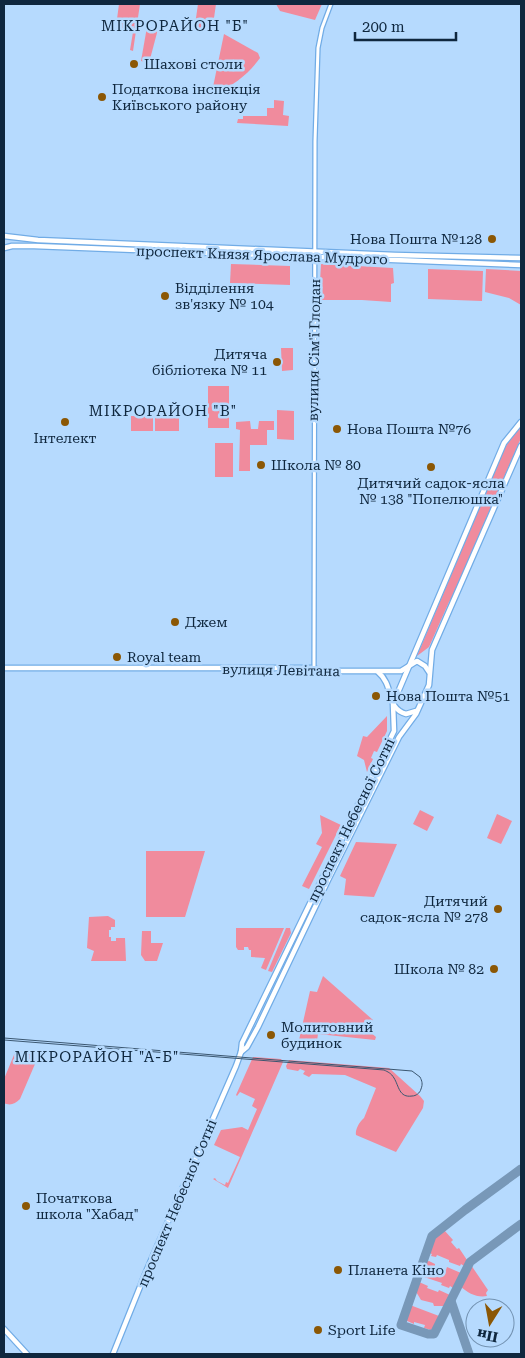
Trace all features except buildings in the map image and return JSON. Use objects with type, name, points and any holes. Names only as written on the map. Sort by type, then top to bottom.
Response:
[{"type":"main road","name":"проспект Князя Ярослава Мудрого","points":[[4,236],[38,240],[521,258]]},
{"type":"main road","name":"проспект Князя Ярослава Мудрого","points":[[4,248],[34,246],[521,265]]},
{"type":"main road","points":[[203,246],[203,253]]},
{"type":"main road","name":"проспект Небесної Сотні","points":[[113,1354],[146,1272],[241,1052],[242,1043],[394,731],[393,704],[504,443],[521,422]]},
{"type":"main road","name":"проспект Небесної Сотні","points":[[241,1052],[247,1047],[258,1027],[399,737],[417,711],[428,685],[432,650],[521,446]]},
{"type":"main road","points":[[410,665],[415,662],[421,663],[430,674]]},
{"type":"main road","name":"вулиця Левітана","points":[[4,668],[314,668],[324,672],[378,672],[401,671],[410,665]]},
{"type":"main road","points":[[378,672],[383,676],[388,685],[393,704],[401,713],[412,714],[417,711]]},
{"type":"main road","points":[[323,878],[328,880]]},
{"type":"main road","points":[[4,1329],[27,1354]]},
{"type":"street","name":"вулиця Сім'ї Глодан","points":[[314,668],[315,141],[318,48],[322,28],[331,4]]},
{"type":"shaded area","points":[[119,4],[140,4],[133,51],[130,50],[134,26],[124,29],[118,26]]},
{"type":"shaded area","points":[[198,4],[216,4],[213,25],[209,30],[203,31],[195,25]]},
{"type":"shaded area","points":[[276,4],[322,4],[315,20],[280,11]]},
{"type":"shaded area","points":[[147,27],[158,29],[149,63],[141,61]]},
{"type":"shaded area","points":[[224,34],[258,53],[260,58],[241,78],[216,92],[213,87]]},
{"type":"shaded area","points":[[274,100],[284,101],[283,115],[289,116],[288,126],[237,123],[238,119],[243,119],[243,116],[267,116],[267,108],[274,108]]},
{"type":"shaded area","points":[[231,264],[290,266],[290,285],[230,283]]},
{"type":"shaded area","points":[[321,264],[393,268],[394,283],[391,284],[391,302],[319,300]]},
{"type":"shaded area","points":[[428,269],[483,271],[482,301],[428,299]]},
{"type":"shaded area","points":[[486,269],[521,271],[521,305],[509,298],[485,292]]},
{"type":"shaded area","points":[[281,348],[293,348],[293,370],[282,371]]},
{"type":"shaded area","points":[[208,386],[229,386],[229,428],[208,428]]},
{"type":"shaded area","points":[[277,410],[294,411],[294,440],[277,439]]},
{"type":"shaded area","points":[[131,416],[153,416],[153,431],[131,431]]},
{"type":"shaded area","points":[[155,416],[179,416],[179,431],[155,431]]},
{"type":"shaded area","points":[[250,421],[251,429],[258,429],[259,421],[274,421],[274,430],[267,430],[267,445],[250,445],[250,471],[239,471],[240,430],[236,429],[236,422]]},
{"type":"shaded area","points":[[521,426],[521,438],[452,598],[429,647],[417,656],[505,447]]},
{"type":"shaded area","points":[[215,443],[233,443],[233,477],[215,477]]},
{"type":"shaded area","points":[[387,716],[387,731],[377,752],[374,751],[371,758],[373,759],[367,772],[364,760],[357,756],[363,736],[367,737]]},
{"type":"shaded area","points":[[420,810],[434,817],[427,831],[413,824]]},
{"type":"shaded area","points":[[497,814],[512,821],[501,844],[487,838]]},
{"type":"shaded area","points":[[320,815],[341,825],[309,889],[302,886],[322,847],[316,844],[322,833]]},
{"type":"shaded area","points":[[356,842],[397,844],[374,897],[344,895],[346,879],[340,876]]},
{"type":"shaded area","points":[[146,851],[205,851],[185,917],[146,917]]},
{"type":"shaded area","points":[[108,916],[115,920],[115,927],[111,927],[111,930],[109,930],[111,941],[116,941],[116,938],[125,938],[126,961],[91,961],[94,951],[87,948],[89,917]]},
{"type":"shaded area","points":[[236,928],[284,928],[266,970],[261,968],[265,958],[251,957],[251,950],[248,947],[244,947],[244,950],[238,950],[236,947]]},
{"type":"shaded area","points":[[286,928],[290,928],[291,933],[272,972],[268,971]]},
{"type":"shaded area","points":[[142,931],[151,931],[151,943],[163,943],[157,961],[145,961],[141,955]]},
{"type":"shaded area","points":[[323,976],[373,1020],[369,1031],[376,1037],[375,1040],[318,1034],[317,1041],[299,1040],[310,991],[317,992]]},
{"type":"shaded area","points":[[16,1050],[32,1054],[35,1064],[20,1099],[8,1104],[4,1103],[4,1079]]},
{"type":"shaded area","points":[[253,1057],[281,1059],[283,1062],[228,1188],[213,1179],[215,1178],[225,1185],[226,1182],[228,1183],[240,1157],[214,1145],[221,1130],[242,1127],[248,1130],[257,1109],[252,1106],[255,1099],[240,1092],[236,1095]]},
{"type":"shaded area","points":[[289,1060],[389,1068],[420,1096],[424,1101],[423,1108],[396,1152],[356,1135],[358,1126],[364,1118],[376,1088],[345,1075],[312,1074],[309,1077],[303,1074],[305,1071],[300,1069],[298,1071],[287,1069],[286,1066]]},
{"type":"shaded area","points":[[444,1230],[453,1240],[451,1242],[457,1249],[459,1248],[467,1260],[464,1266],[449,1262],[449,1260],[437,1255],[436,1257],[431,1256],[432,1254],[429,1253],[435,1238]]},
{"type":"shaded area","points":[[429,1261],[435,1264],[435,1266],[446,1270],[447,1267],[461,1273],[453,1288],[424,1277],[425,1275],[422,1272],[425,1262]]},
{"type":"shaded area","points":[[471,1265],[488,1290],[487,1296],[473,1295],[461,1287]]},
{"type":"shaded area","points":[[419,1282],[428,1286],[427,1288],[438,1292],[439,1290],[450,1295],[445,1306],[434,1306],[433,1303],[421,1300],[415,1290]]},
{"type":"shaded area","points":[[410,1305],[439,1316],[435,1327],[431,1330],[424,1328],[425,1325],[414,1322],[414,1324],[405,1320]]},
{"type":"taxiway","points":[[521,1169],[432,1236],[401,1325],[428,1334],[434,1334],[470,1262],[521,1224]]},
{"type":"taxiway","points":[[451,1301],[469,1354]]},
{"type":"tram line","points":[[4,1038],[412,1071],[420,1077],[422,1086],[418,1094],[413,1096],[404,1095],[392,1075],[384,1070],[4,1040]]},
{"type":"place","name":"Шахові столи","points":[[134,64]]},
{"type":"place","name":"Податкова інспекція Київського району","points":[[102,97]]},
{"type":"place","name":"Нова Пошта №128","points":[[492,239]]},
{"type":"place","name":"Відділення зв'язку № 104","points":[[165,296]]},
{"type":"place","name":"Дитяча бібліотека № 11","points":[[277,362]]},
{"type":"place","name":"Інтелект","points":[[65,422]]},
{"type":"place","name":"Нова Пошта №76","points":[[337,429]]},
{"type":"place","name":"Школа № 80","points":[[261,465]]},
{"type":"place","name":"Дитячий садок-ясла № 138 \"Попелюшка\"","points":[[431,467]]},
{"type":"place","name":"Джем","points":[[175,622]]},
{"type":"place","name":"Royal team","points":[[117,657]]},
{"type":"place","name":"Нова Пошта №51","points":[[376,696]]},
{"type":"place","name":"Дитячий садок-ясла № 278","points":[[498,909]]},
{"type":"place","name":"Школа № 82","points":[[494,969]]},
{"type":"place","name":"Молитовний будинок","points":[[271,1035]]},
{"type":"place","name":"Початкова школа \"Хабад\"","points":[[26,1206]]},
{"type":"place","name":"Планета Кіно","points":[[338,1270]]},
{"type":"place","name":"Sport Life","points":[[318,1330]]},
{"type":"district","name":"МІКРОРАЙОН \"Б\"","points":[[175,26]]},
{"type":"district","name":"МІКРОРАЙОН \"В\"","points":[[163,411]]},
{"type":"district","name":"МІКРОРАЙОН \"А-Б\"","points":[[97,1057]]}]
